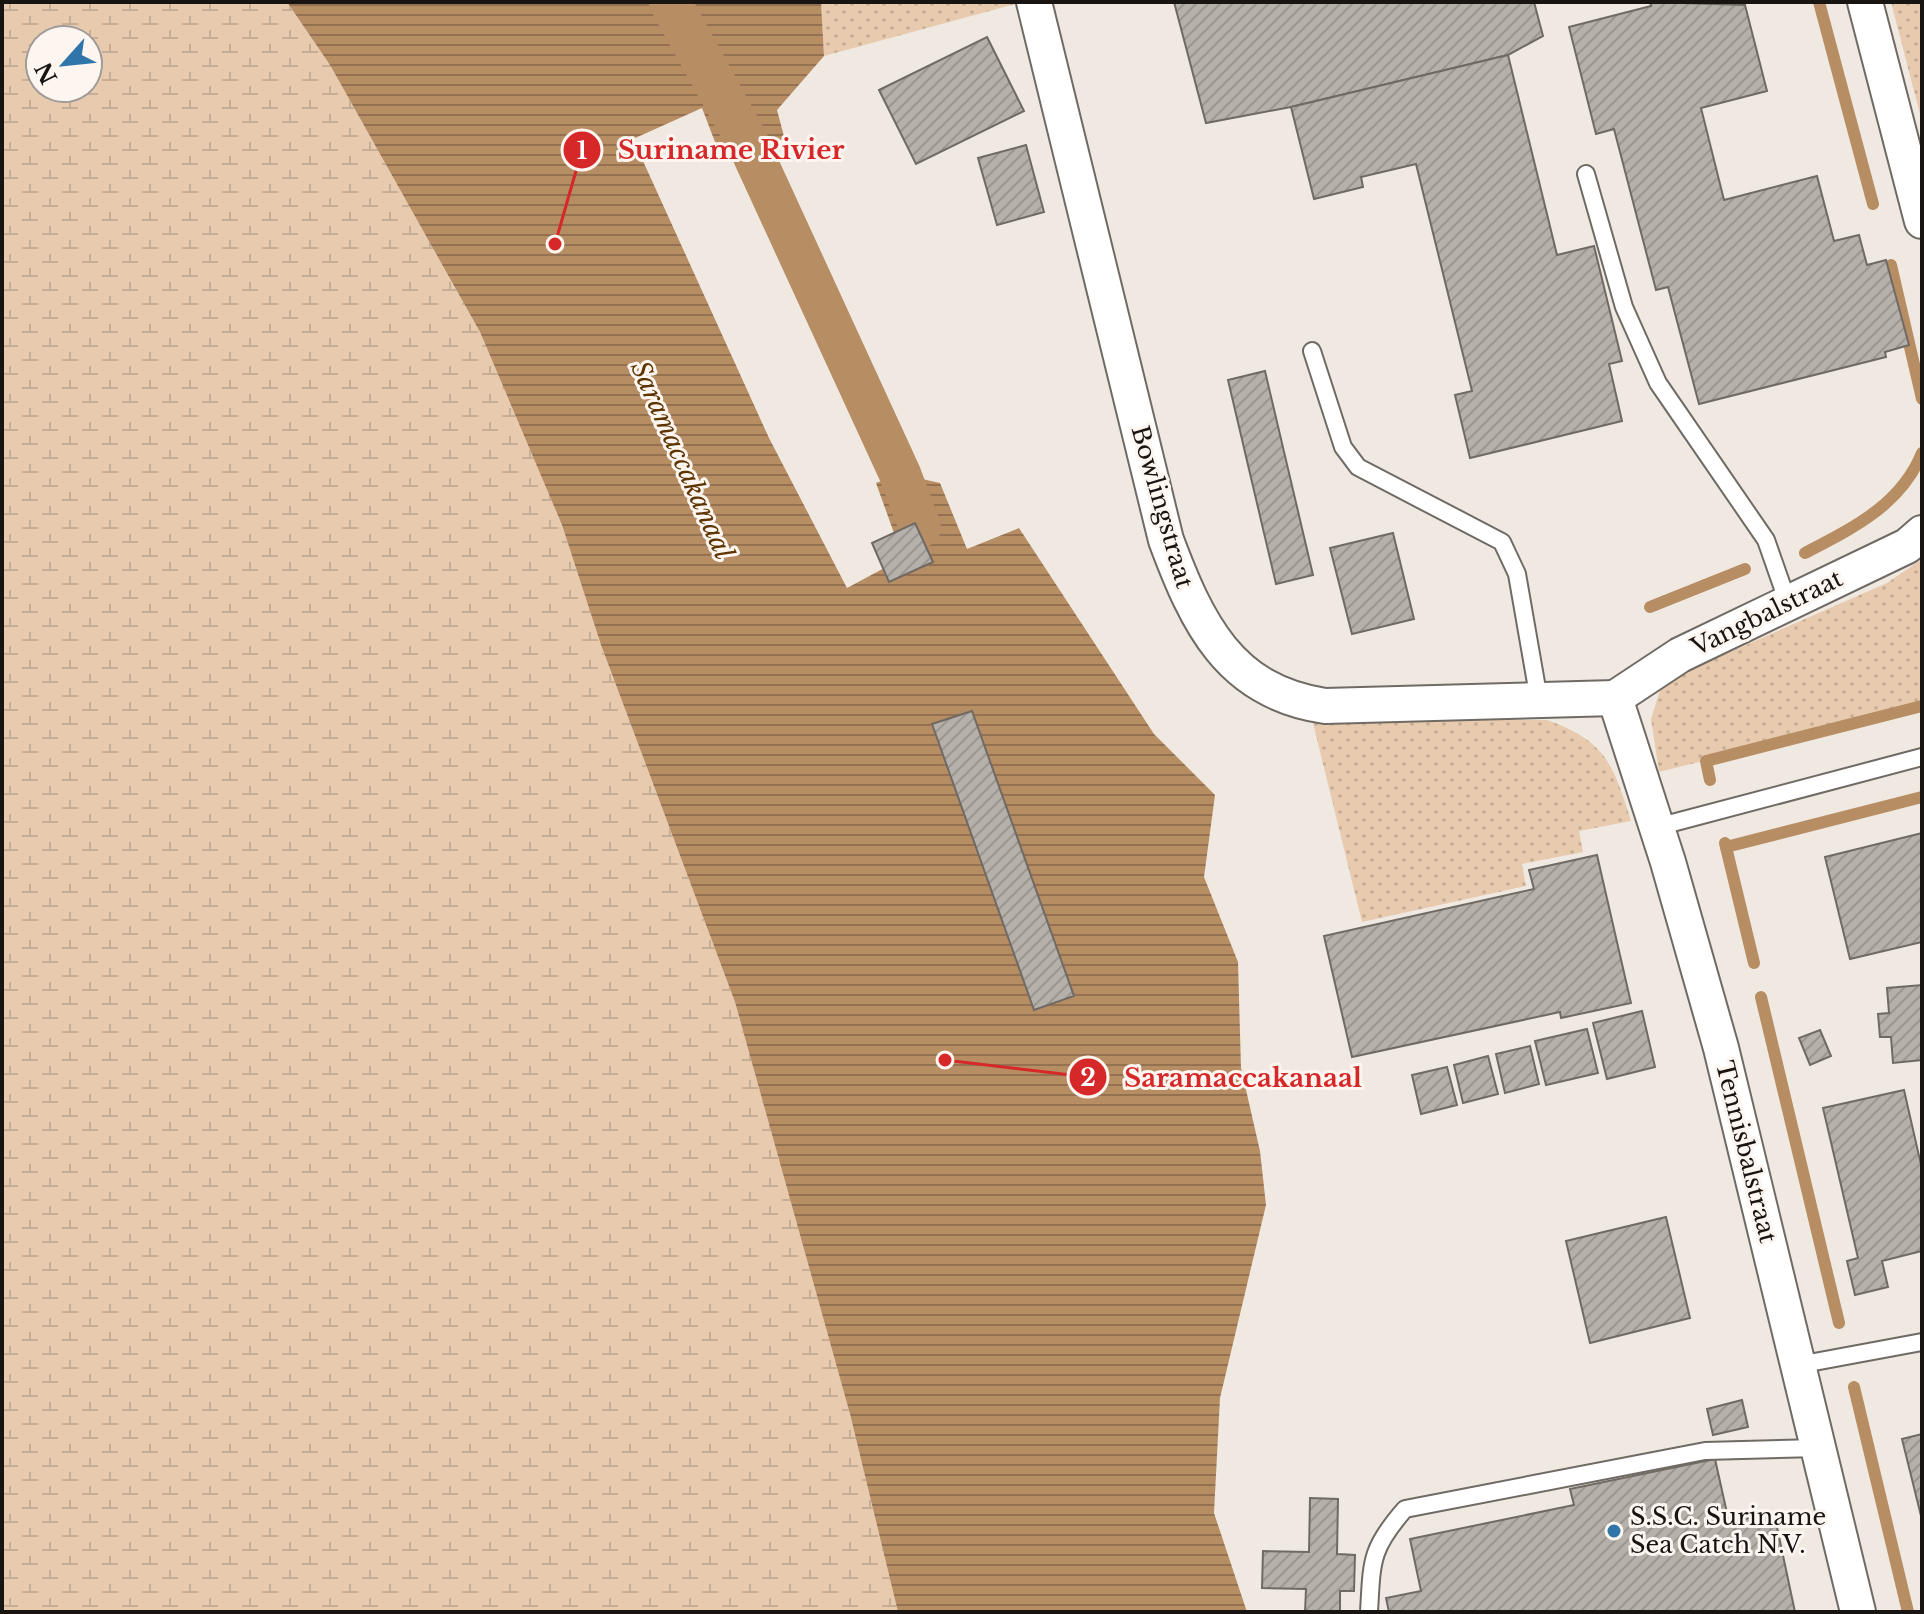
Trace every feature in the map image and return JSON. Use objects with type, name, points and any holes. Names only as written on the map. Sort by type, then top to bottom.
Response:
[{"type":"street","name":"Bowlingstraat","points":[[1034,2],[1166,540],[1188,599],[1222,652],[1255,683],[1293,701],[1325,706],[1615,698]]},
{"type":"street","points":[[1865,2],[1922,221]]},
{"type":"street","name":"Vangbalstraat","points":[[1615,698],[1680,655],[1907,546],[1922,533]]},
{"type":"street","name":"Tennisbalstraat","points":[[1615,698],[1657,827],[1721,1048],[1858,1612]]},
{"type":"lane","points":[[1586,174],[1624,307],[1658,383],[1766,540],[1788,603]]},
{"type":"lane","points":[[1312,351],[1343,447],[1358,467],[1502,542],[1517,574],[1539,700]]},
{"type":"lane","points":[[1657,827],[1922,757]]},
{"type":"lane","points":[[1798,1365],[1922,1342]]},
{"type":"lane","points":[[1369,1612],[1372,1570],[1380,1538],[1405,1509],[1705,1451],[1818,1448]]},
{"type":"green space","points":[[2,2],[287,2],[330,65],[480,332],[562,525],[601,645],[735,1002],[850,1414],[898,1612],[2,1612]]},
{"type":"green space","points":[[821,2],[1023,2],[824,56]]},
{"type":"green space","points":[[1891,2],[1922,2],[1922,122]]},
{"type":"green space","points":[[1922,559],[1922,706],[1659,772],[1651,719],[1661,687],[1682,673],[1887,583]]},
{"type":"green space","points":[[1312,719],[1547,720],[1567,728],[1595,746],[1619,784],[1631,821],[1579,831],[1583,852],[1522,864],[1526,886],[1362,922]]},
{"type":"water","points":[[287,2],[821,2],[824,56],[777,110],[785,140],[746,139],[720,155],[702,108],[633,139],[769,438],[847,588],[903,558],[876,483],[900,474],[940,483],[967,549],[1019,528],[1154,734],[1215,795],[1204,877],[1238,962],[1241,1068],[1260,1151],[1266,1205],[1220,1398],[1214,1513],[1247,1612],[898,1612],[850,1414],[735,1002],[601,645],[562,525],[480,332],[330,65]]},
{"type":"building","points":[[1174,2],[1534,2],[1543,36],[1508,55],[1291,107],[1206,123]]},
{"type":"building","points":[[1650,2],[1745,5],[1767,91],[1701,108],[1724,200],[1817,176],[1834,241],[1859,235],[1867,265],[1886,260],[1909,345],[1885,352],[1886,357],[1699,404],[1668,287],[1656,290],[1614,129],[1596,134],[1569,27],[1651,6]]},
{"type":"building","points":[[987,37],[1024,111],[916,164],[879,90]]},
{"type":"building","points":[[1508,55],[1557,255],[1594,246],[1622,361],[1609,364],[1622,421],[1470,458],[1455,395],[1472,391],[1416,164],[1361,177],[1363,187],[1314,199],[1291,107]]},
{"type":"building","points":[[1026,145],[1044,212],[997,225],[978,158]]},
{"type":"building","points":[[1265,371],[1313,575],[1276,584],[1228,380]]},
{"type":"building","points":[[915,523],[933,562],[889,582],[872,543]]},
{"type":"building","points":[[1393,533],[1414,619],[1352,634],[1330,548]]},
{"type":"building","points":[[972,711],[1074,996],[1034,1010],[932,724]]},
{"type":"building","points":[[1922,833],[1922,942],[1850,959],[1825,857]]},
{"type":"building","points":[[1597,855],[1631,1003],[1561,1018],[1560,1012],[1352,1057],[1324,936],[1534,889],[1529,870]]},
{"type":"building","points":[[1922,985],[1922,1060],[1893,1063],[1891,1037],[1880,1037],[1878,1014],[1889,1013],[1887,988]]},
{"type":"building","points":[[1642,1011],[1655,1067],[1607,1079],[1593,1023]]},
{"type":"building","points":[[1587,1029],[1598,1073],[1546,1085],[1535,1041]]},
{"type":"building","points":[[1820,1030],[1831,1056],[1810,1065],[1799,1038]]},
{"type":"building","points":[[1530,1046],[1539,1084],[1505,1093],[1496,1054]]},
{"type":"building","points":[[1488,1056],[1498,1094],[1463,1103],[1454,1065]]},
{"type":"building","points":[[1447,1067],[1457,1105],[1421,1114],[1412,1075]]},
{"type":"building","points":[[1904,1090],[1922,1169],[1922,1251],[1882,1261],[1888,1287],[1855,1295],[1847,1261],[1858,1258],[1823,1108]]},
{"type":"building","points":[[1666,1217],[1690,1318],[1590,1343],[1566,1241]]},
{"type":"building","points":[[1742,1400],[1748,1427],[1713,1435],[1707,1409]]},
{"type":"building","points":[[1922,1434],[1922,1520],[1902,1439]]},
{"type":"building","name":"S.S.C. Suriname Sea Catch N.V.","points":[[1715,1459],[1729,1522],[1774,1513],[1795,1612],[1389,1612],[1386,1598],[1421,1591],[1410,1539],[1574,1505],[1570,1489]]},
{"type":"building","points":[[1310,1498],[1338,1499],[1337,1554],[1355,1555],[1354,1591],[1340,1591],[1340,1612],[1305,1612],[1306,1589],[1262,1588],[1263,1551],[1309,1552]]},
{"type":"waterway","points":[[670,2],[746,139],[900,474],[920,527]]},
{"type":"waterway","points":[[1819,2],[1873,204]]},
{"type":"waterway","points":[[1891,265],[1922,399]]},
{"type":"waterway","points":[[1805,553],[1874,513],[1902,487],[1922,453]]},
{"type":"waterway","points":[[1650,607],[1745,569]]},
{"type":"waterway","points":[[1710,780],[1706,761],[1922,706]]},
{"type":"waterway","points":[[1726,847],[1922,797]]},
{"type":"waterway","points":[[1725,843],[1754,963]]},
{"type":"waterway","points":[[1761,997],[1839,1323]]},
{"type":"waterway","points":[[1854,1387],[1908,1612]]},
{"type":"place","name":"Suriname Rivier","points":[[555,244]]},
{"type":"place","name":"Saramaccakanaal","points":[[945,1060]]},
{"type":"place","name":"S.S.C. Suriname Sea Catch N.V.","points":[[1614,1531]]}]
